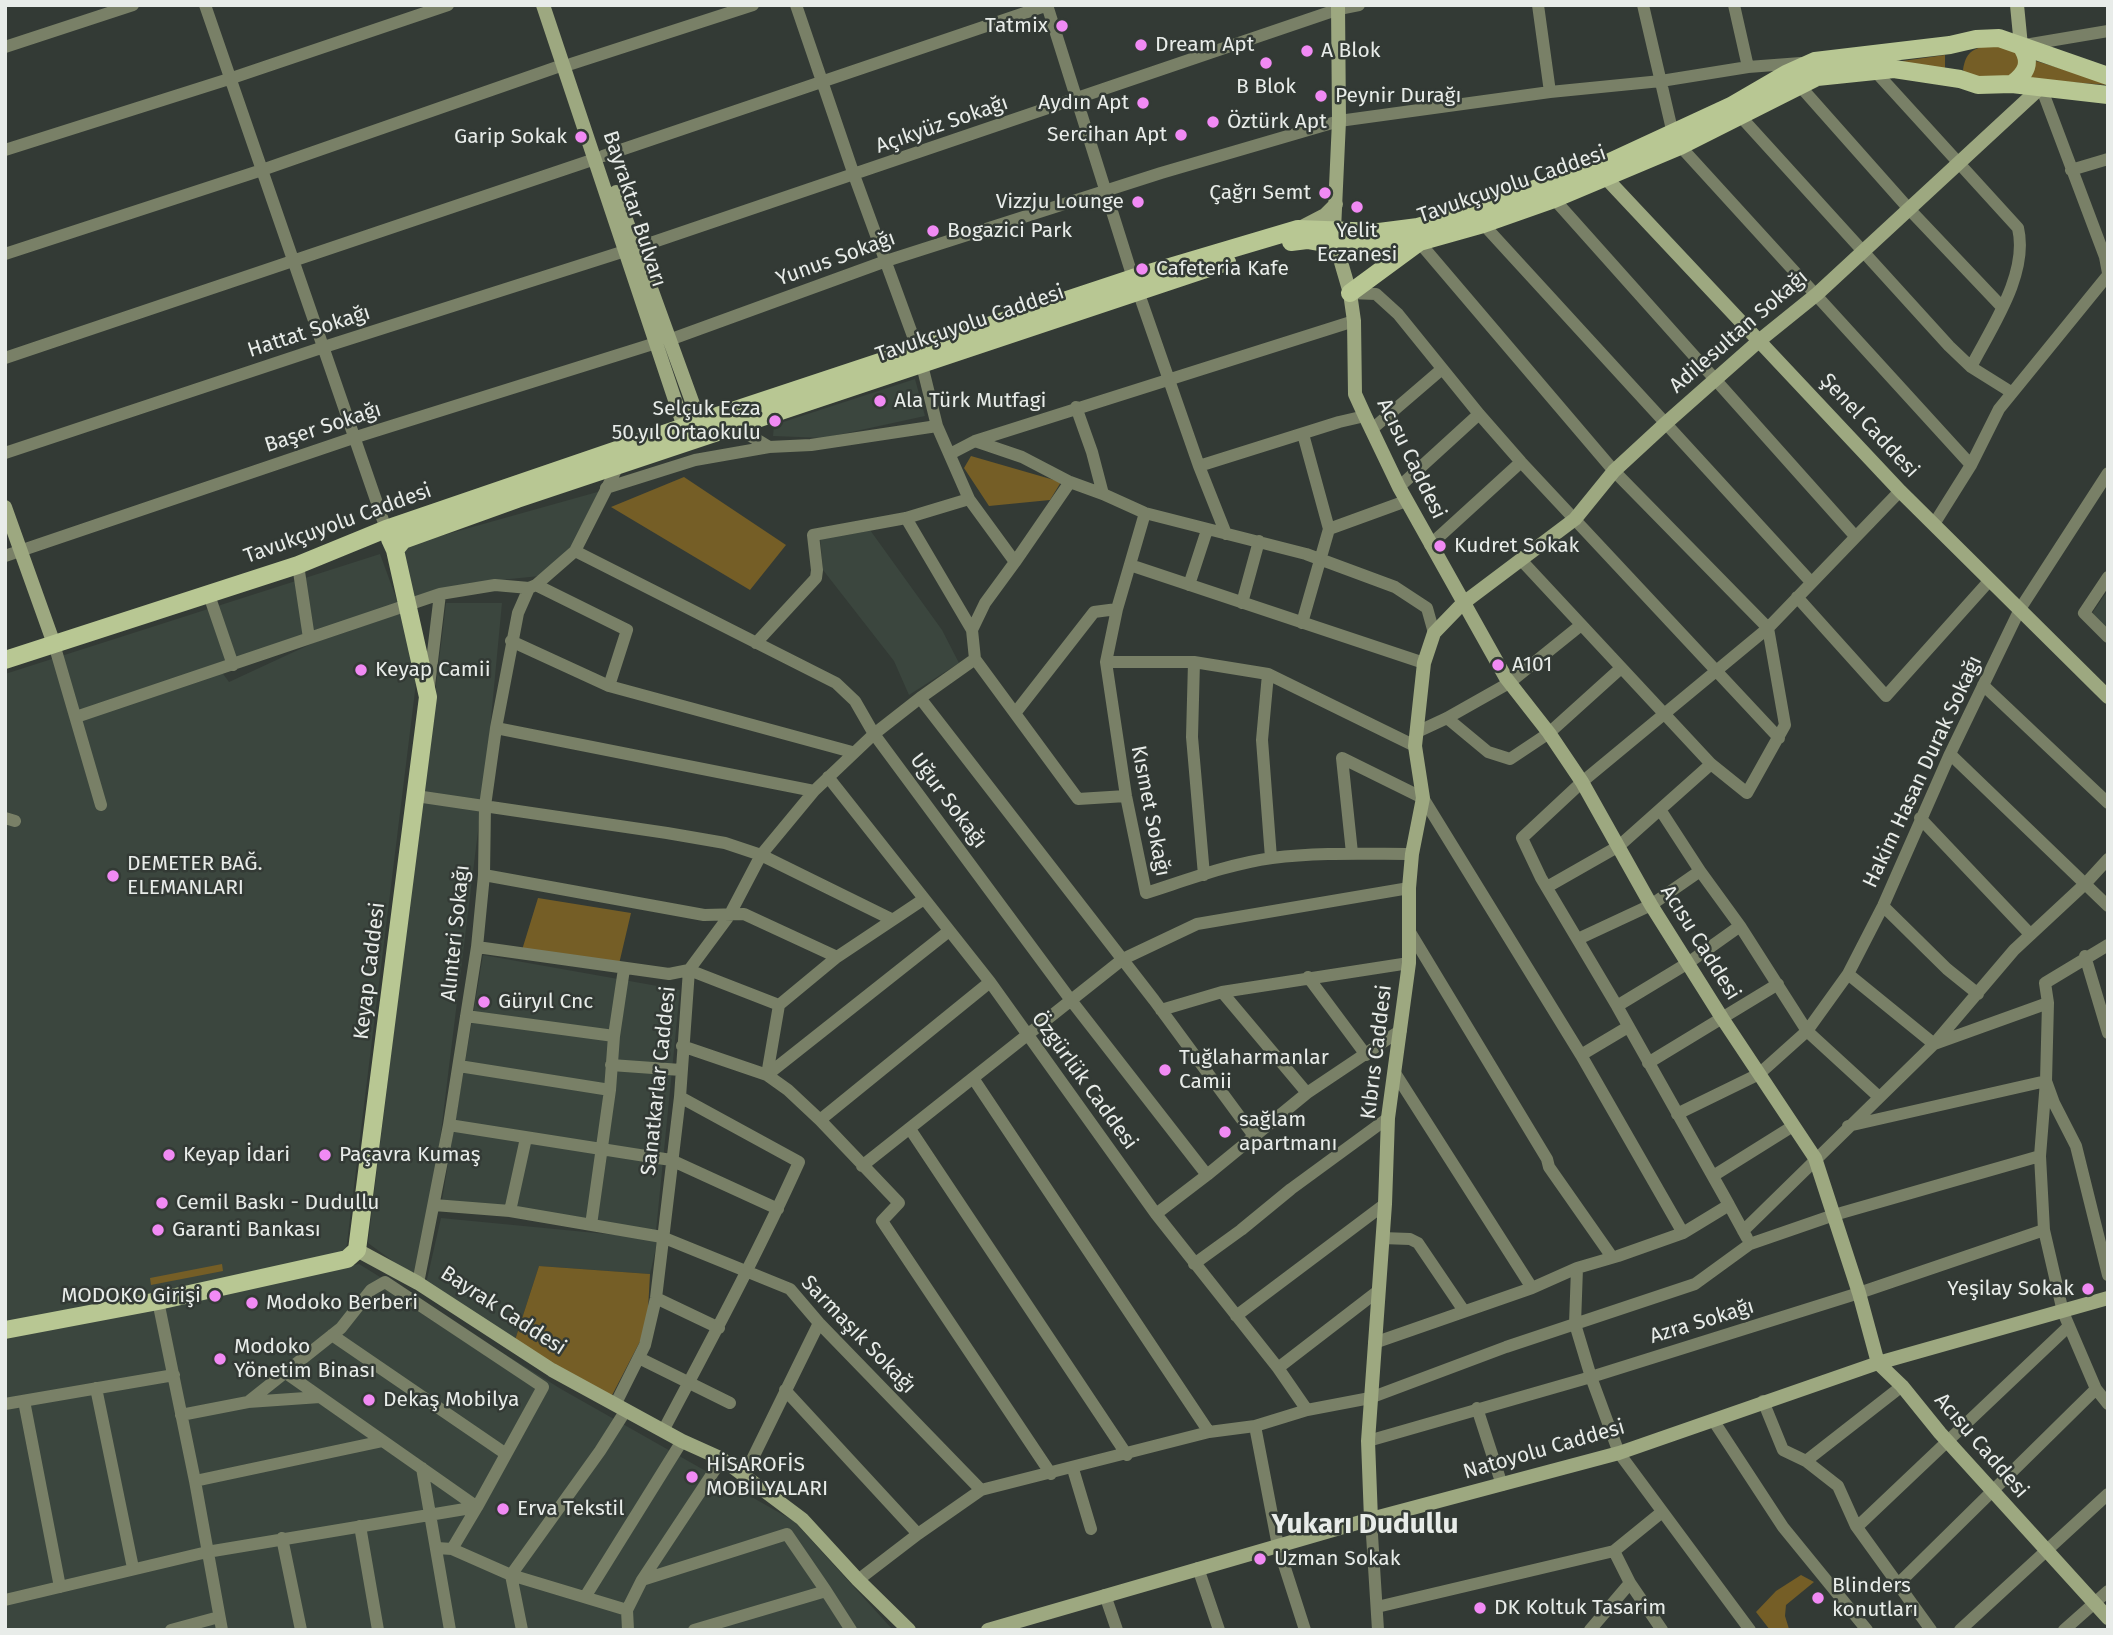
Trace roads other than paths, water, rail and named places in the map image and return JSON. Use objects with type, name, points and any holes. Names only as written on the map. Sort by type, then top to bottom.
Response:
[{"type":"main road","points":[[1135,285],[1298,229],[1335,238],[1429,224],[1473,211],[1677,140],[1786,74],[1815,61],[1999,38],[2108,76]]},
{"type":"main road","points":[[1960,79],[1954,71],[1952,60],[1959,47],[1967,42]]},
{"type":"main road","points":[[2012,84],[2028,66],[2028,59],[2021,46]]},
{"type":"main road","name":"Tavukçuyolu Caddesi","points":[[5,660],[298,565],[386,529],[694,432],[1135,285],[1293,242],[1335,238],[1381,247],[1419,242],[1483,224],[1554,199],[1605,177],[1677,140],[1741,117],[1817,76],[1894,69],[1989,86],[2012,84],[2108,95]]},
{"type":"main road","points":[[1350,293],[1419,242]]},
{"type":"main road","name":"Tavukçuyolu Caddesi","points":[[395,550],[403,540],[619,464],[694,432],[736,427],[920,358]]},
{"type":"main road","name":"Keyap Caddesi","points":[[358,1250],[428,697],[395,550],[386,529]]},
{"type":"main road","points":[[5,1330],[158,1301],[347,1259],[358,1250]]},
{"type":"street","points":[[5,47],[133,5]]},
{"type":"street","points":[[205,5],[386,529]]},
{"type":"street","points":[[5,150],[232,78],[448,5]]},
{"type":"street","name":"Bayraktar Bulvarı","points":[[543,5],[567,64],[694,432]]},
{"type":"street","name":"Bayraktar Bulvarı","points":[[552,5],[567,64]]},
{"type":"street","points":[[5,254],[262,170],[567,64],[753,5]]},
{"type":"street","points":[[796,5],[920,358],[937,426],[969,499],[1015,562]]},
{"type":"street","points":[[5,358],[1048,5],[1135,285],[1226,534]]},
{"type":"street","name":"Açıkyüz Sokağı","points":[[631,250],[1339,7],[1359,5]]},
{"type":"street","points":[[1538,5],[1550,92]]},
{"type":"street","points":[[1643,5],[1677,140],[1971,465]]},
{"type":"street","points":[[1734,5],[1748,67]]},
{"type":"street","points":[[2017,5],[2021,46],[2108,31]]},
{"type":"street","points":[[1335,238],[1339,7]]},
{"type":"street","name":"Yunus Sokağı","points":[[662,342],[886,261],[1106,190],[1339,121],[1550,92],[1661,81],[1748,67],[1815,61]]},
{"type":"street","points":[[1874,70],[2018,229],[2021,243],[2019,263],[2002,307],[1971,368]]},
{"type":"street","points":[[1799,85],[2002,307]]},
{"type":"street","points":[[1934,524],[1971,465],[1999,409],[2108,274],[2106,256],[2041,87]]},
{"type":"street","name":"Adilesultan Sokağı","points":[[1462,604],[1576,519],[1614,471],[1760,340],[1817,294],[2041,87]]},
{"type":"street","points":[[1741,117],[1971,368],[2011,393]]},
{"type":"street","points":[[2071,170],[2108,159]]},
{"type":"street","name":"Şenel Caddesi","points":[[1605,177],[1900,491],[2108,697]]},
{"type":"street","points":[[1554,199],[1855,536]]},
{"type":"street","points":[[1298,229],[1325,215],[1336,204]]},
{"type":"street","points":[[1483,224],[1811,582]]},
{"type":"street","name":"Acısu Caddesi","points":[[1335,238],[1350,293],[1354,320],[1355,394],[1368,423],[1406,501],[1509,683],[1549,733],[1582,782],[1650,905],[1815,1158],[1859,1293],[1878,1363],[1902,1386],[1947,1441],[2108,1618]]},
{"type":"street","points":[[1419,242],[1614,471],[1768,628],[1785,725],[1748,793],[1711,764],[1522,561]]},
{"type":"street","name":"Hattat Sokağı","points":[[5,453],[324,347],[631,250]]},
{"type":"street","points":[[1350,293],[1376,294],[1398,314],[1521,462],[1779,738]]},
{"type":"street","points":[[950,454],[975,441],[1076,407],[1168,381],[1354,320]]},
{"type":"street","name":"Başer Sokağı","points":[[12,554],[353,438],[662,342]]},
{"type":"street","points":[[1199,466],[1303,434],[1368,423],[1442,369]]},
{"type":"street","points":[[1076,407],[1103,494]]},
{"type":"street","points":[[1399,487],[1479,414]]},
{"type":"street","points":[[606,488],[695,460],[769,447],[811,445],[937,426]]},
{"type":"street","points":[[736,427],[769,447]]},
{"type":"street","points":[[1303,434],[1329,529],[1303,623]]},
{"type":"street","points":[[975,441],[1022,457],[1070,482],[1145,513],[1306,554],[1395,587],[1427,608],[1434,633]]},
{"type":"street","points":[[1430,545],[1521,462]]},
{"type":"street","points":[[533,586],[575,551],[619,464]]},
{"type":"street","name":"Hakim Hasan Durak Sokağı","points":[[1677,1114],[1759,1074],[1807,1031],[1847,974],[1882,906],[1918,828],[1920,818],[2021,609],[2108,473]]},
{"type":"street","points":[[972,630],[985,603],[1070,482]]},
{"type":"street","points":[[1750,1244],[1547,887],[1522,838],[1582,782],[1768,628],[1900,491]]},
{"type":"street","points":[[756,643],[816,578],[813,535],[906,518],[969,499]]},
{"type":"street","points":[[1329,529],[1406,501]]},
{"type":"street","points":[[5,507],[12,554],[54,644],[101,805]]},
{"type":"street","name":"Kısmet Sokağı","points":[[1145,513],[1117,609],[1106,662],[1126,796],[1146,893],[1271,858],[1352,853],[1412,854]]},
{"type":"street","points":[[906,518],[972,630],[975,659],[1078,800],[1126,796]]},
{"type":"street","points":[[1189,585],[1207,530]]},
{"type":"street","points":[[1242,603],[1259,541]]},
{"type":"street","name":"Uğur Sokağı","points":[[575,551],[843,688],[1070,999],[1207,1175]]},
{"type":"street","points":[[298,565],[309,638]]},
{"type":"street","points":[[1130,565],[1424,663]]},
{"type":"street","points":[[2108,577],[2084,613],[2108,637]]},
{"type":"street","points":[[1797,597],[1886,696],[1990,579]]},
{"type":"street","points":[[76,717],[440,594],[495,585],[533,586],[627,630],[609,686]]},
{"type":"street","name":"Alınteri Sokağı","points":[[418,1283],[449,1125],[477,947],[484,876],[485,806],[496,728],[518,613],[533,586]]},
{"type":"street","name":"Keyap Caddesi","points":[[428,697],[440,594]]},
{"type":"street","points":[[209,595],[233,665]]},
{"type":"street","name":"Kıbrıs Caddesi","points":[[1371,1519],[1368,1441],[1385,1204],[1388,1118],[1409,963],[1412,854],[1423,798],[1416,739],[1424,663],[1434,633],[1462,604]]},
{"type":"street","points":[[1016,712],[1094,612],[1117,609]]},
{"type":"street","points":[[1106,662],[1194,662],[1268,674],[1416,739],[1509,683],[1581,625]]},
{"type":"street","points":[[511,641],[609,686],[852,752]]},
{"type":"street","name":"Sanatkarlar Caddesi","points":[[511,1575],[600,1451],[621,1408],[645,1345],[656,1298],[680,1097],[689,970],[729,916],[761,855],[814,791],[852,752],[975,659]]},
{"type":"street","points":[[1194,662],[1192,737],[1203,875]]},
{"type":"street","points":[[1447,718],[1488,752],[1510,759],[1549,733],[1621,668]]},
{"type":"street","points":[[1268,674],[1262,740],[1271,858]]},
{"type":"street","points":[[1983,685],[2108,803]]},
{"type":"street","points":[[920,698],[1123,959],[1254,1136]]},
{"type":"street","points":[[496,728],[814,791]]},
{"type":"street","points":[[1950,754],[2108,906]]},
{"type":"street","points":[[1352,853],[1342,758],[1423,798],[1581,1055],[1682,1233]]},
{"type":"street","points":[[1547,887],[1619,846],[1711,764]]},
{"type":"street","name":"Özgürlük Caddesi","points":[[828,777],[989,982],[1156,1213],[1278,1368],[1307,1410]]},
{"type":"street","points":[[416,796],[725,844],[761,855],[891,919]]},
{"type":"street","points":[[1661,811],[1700,871],[1741,926],[1807,1031],[1879,1097]]},
{"type":"street","points":[[1920,818],[2030,934]]},
{"type":"street","points":[[1743,1231],[1934,1044],[2014,950],[2108,859]]},
{"type":"street","points":[[1578,939],[1650,905],[1700,871]]},
{"type":"street","points":[[484,876],[704,915],[744,914],[837,957]]},
{"type":"street","points":[[862,1166],[1123,959],[1197,925],[1409,888]]},
{"type":"street","points":[[767,1075],[779,1005],[837,957],[924,899]]},
{"type":"street","points":[[1882,906],[1947,969],[1978,994]]},
{"type":"street","points":[[1617,1006],[1688,963],[1741,926]]},
{"type":"street","points":[[767,1075],[949,931]]},
{"type":"street","points":[[1410,932],[1547,1159],[1549,1167],[1612,1257]]},
{"type":"street","points":[[2108,945],[2045,983],[2048,1003],[2046,1081],[2040,1156],[2044,1230],[2066,1319],[2096,1389],[2108,1404]]},
{"type":"street","points":[[477,947],[669,974],[689,970],[779,1005]]},
{"type":"street","points":[[2085,957],[2108,1033]]},
{"type":"street","points":[[1161,1010],[1222,992],[1409,963]]},
{"type":"street","points":[[591,1224],[624,969]]},
{"type":"street","points":[[1847,974],[1934,1044]]},
{"type":"street","points":[[1308,977],[1366,1055]]},
{"type":"street","points":[[820,1120],[989,982]]},
{"type":"street","points":[[1648,1063],[1778,984]]},
{"type":"street","points":[[1222,992],[1307,1093]]},
{"type":"street","points":[[1934,1044],[2048,1003]]},
{"type":"street","points":[[466,1016],[614,1036]]},
{"type":"street","points":[[1581,1055],[1628,1027]]},
{"type":"street","points":[[1156,1213],[1307,1093],[1401,1030]]},
{"type":"street","points":[[682,1046],[767,1075],[788,1090],[900,1203],[882,1221],[1051,1474]]},
{"type":"street","points":[[611,1065],[681,1070]]},
{"type":"street","points":[[459,1066],[610,1090]]},
{"type":"street","points":[[1395,1073],[1532,1288]]},
{"type":"street","points":[[973,1078],[1209,1432]]},
{"type":"street","points":[[1848,1126],[2046,1081]]},
{"type":"street","points":[[2046,1081],[2076,1146],[2108,1275]]},
{"type":"street","points":[[663,1431],[719,1328],[799,1162],[680,1097]]},
{"type":"street","points":[[1194,1264],[1388,1118]]},
{"type":"street","points":[[449,1125],[671,1160],[778,1209]]},
{"type":"street","points":[[1713,1176],[1793,1126]]},
{"type":"street","points":[[910,1129],[1127,1455]]},
{"type":"street","points":[[510,1211],[526,1138]]},
{"type":"street","points":[[858,1580],[981,1490],[1073,1469],[1209,1432],[1255,1426],[1307,1410],[1370,1398],[1506,1347],[1695,1284],[1750,1244],[1834,1214],[2040,1156]]},
{"type":"street","points":[[1236,1316],[1385,1204]]},
{"type":"street","name":"Sarmaşık Sokağı","points":[[434,1205],[510,1211],[662,1237],[790,1289],[818,1323],[981,1490]]},
{"type":"street","points":[[1374,1343],[1532,1288],[1577,1268],[1682,1233],[1729,1205]]},
{"type":"street","name":"Azra Sokağı","points":[[1368,1441],[1591,1377],[1859,1293],[2044,1230]]},
{"type":"street","points":[[1382,1238],[1410,1239],[1418,1243],[1464,1311]]},
{"type":"street","name":"Bayrak Caddesi","points":[[358,1250],[418,1283],[552,1370],[682,1441],[722,1459],[802,1519],[909,1630]]},
{"type":"street","points":[[1577,1268],[1575,1324],[1619,1452],[1750,1630]]},
{"type":"street","points":[[248,1402],[341,1328],[371,1290],[385,1282],[543,1387],[452,1549]]},
{"type":"street","points":[[1278,1368],[1378,1291]]},
{"type":"street","points":[[656,1298],[719,1328]]},
{"type":"street","name":"Natoyolu Caddesi","points":[[988,1630],[1012,1626],[1104,1595],[1371,1519],[1619,1452],[1878,1363],[2066,1319],[2108,1298]]},
{"type":"street","points":[[158,1301],[221,1623],[171,1630]]},
{"type":"street","points":[[1857,1527],[1947,1441],[2066,1319]]},
{"type":"street","points":[[744,1476],[818,1323]]},
{"type":"street","points":[[332,1335],[506,1454]]},
{"type":"street","points":[[639,1358],[730,1403]]},
{"type":"street","points":[[286,1373],[477,1507]]},
{"type":"street","points":[[5,1404],[174,1375]]},
{"type":"street","points":[[1806,1461],[1902,1386]]},
{"type":"street","points":[[96,1388],[133,1568]]},
{"type":"street","points":[[1897,1585],[2096,1389]]},
{"type":"street","points":[[785,1390],[918,1534]]},
{"type":"street","points":[[181,1415],[248,1402],[320,1397]]},
{"type":"street","points":[[24,1401],[60,1587]]},
{"type":"street","points":[[1763,1401],[1783,1450],[1806,1461],[1838,1486],[1857,1527],[1931,1630]]},
{"type":"street","points":[[1477,1408],[1502,1485]]},
{"type":"street","points":[[1713,1420],[1783,1527],[1867,1630]]},
{"type":"street","points":[[1255,1426],[1278,1546],[1305,1630]]},
{"type":"street","points":[[195,1481],[383,1441]]},
{"type":"street","points":[[584,1597],[682,1441]]},
{"type":"street","points":[[628,1630],[627,1610],[642,1580],[722,1459]]},
{"type":"street","points":[[422,1468],[450,1630]]},
{"type":"street","points":[[1073,1469],[1091,1529]]},
{"type":"street","points":[[1959,1630],[2108,1494]]},
{"type":"street","points":[[5,1600],[207,1552],[477,1507]]},
{"type":"street","points":[[1377,1607],[1614,1551],[1662,1512]]},
{"type":"street","points":[[1371,1519],[1378,1630]]},
{"type":"street","points":[[360,1525],[378,1630]]},
{"type":"street","points":[[642,1580],[787,1534],[852,1630]]},
{"type":"street","points":[[282,1538],[300,1630]]},
{"type":"street","points":[[437,1548],[452,1549],[511,1575],[627,1610]]},
{"type":"street","points":[[1614,1551],[1630,1583],[1662,1630]]},
{"type":"street","points":[[1198,1568],[1219,1630]]},
{"type":"street","points":[[511,1575],[522,1630]]},
{"type":"street","points":[[1590,1630],[1630,1583]]},
{"type":"street","points":[[694,1630],[826,1591]]},
{"type":"street","points":[[2064,1630],[2108,1591]]},
{"type":"street","points":[[1104,1595],[1117,1630]]},
{"type":"place","name":"Tatmix","points":[[1062,26]]},
{"type":"place","name":"Dream Apt","points":[[1141,45]]},
{"type":"place","name":"A Blok","points":[[1307,51]]},
{"type":"place","name":"B Blok","points":[[1266,63]]},
{"type":"place","name":"Peynir Durağı","points":[[1321,96]]},
{"type":"place","name":"Aydın Apt","points":[[1143,103]]},
{"type":"place","name":"Öztürk Apt","points":[[1213,122]]},
{"type":"place","name":"Sercihan Apt","points":[[1181,135]]},
{"type":"place","name":"Garip Sokak","points":[[581,137]]},
{"type":"place","name":"Çağrı Semt","points":[[1325,193]]},
{"type":"place","name":"Vizzju Lounge","points":[[1138,202]]},
{"type":"place","name":"Yelit Eczanesi","points":[[1357,207]]},
{"type":"place","name":"Bogazici Park","points":[[933,231]]},
{"type":"place","name":"Cafeteria Kafe","points":[[1142,269]]},
{"type":"place","name":"Ala Türk Mutfagi","points":[[880,401]]},
{"type":"place","name":"Selçuk Ecza 50.yıl Ortaokulu","points":[[775,421]]},
{"type":"place","name":"Kudret Sokak","points":[[1440,546]]},
{"type":"place","name":"A101","points":[[1498,665]]},
{"type":"place","name":"Keyap Camii","points":[[361,670]]},
{"type":"place","name":"DEMETER BAĞ. ELEMANLARI","points":[[113,876]]},
{"type":"place","name":"Güryıl Cnc","points":[[484,1002]]},
{"type":"place","name":"Tuğlaharmanlar Camii","points":[[1165,1070]]},
{"type":"place","name":"sağlam apartmanı","points":[[1225,1132]]},
{"type":"place","name":"Keyap İdari","points":[[169,1155]]},
{"type":"place","name":"Paçavra Kumaş","points":[[325,1155]]},
{"type":"place","name":"Cemil Baskı - Dudullu","points":[[162,1203]]},
{"type":"place","name":"Garanti Bankası","points":[[158,1230]]},
{"type":"place","name":"Yeşilay Sokak","points":[[2088,1289]]},
{"type":"place","name":"MODOKO Girişi","points":[[215,1296]]},
{"type":"place","name":"Modoko Berberi","points":[[252,1303]]},
{"type":"place","name":"Modoko Yönetim Binası","points":[[220,1359]]},
{"type":"place","name":"Dekaş Mobilya","points":[[369,1400]]},
{"type":"place","name":"HİSAROFİS MOBİLYALARI","points":[[692,1477]]},
{"type":"place","name":"Erva Tekstil","points":[[503,1509]]},
{"type":"place","name":"Uzman Sokak","points":[[1260,1559]]},
{"type":"place","name":"Blinders konutları","points":[[1818,1598]]},
{"type":"place","name":"DK Koltuk Tasarim","points":[[1480,1608]]},
{"type":"district","name":"Yukarı Dudullu","points":[[1365,1525]]}]
